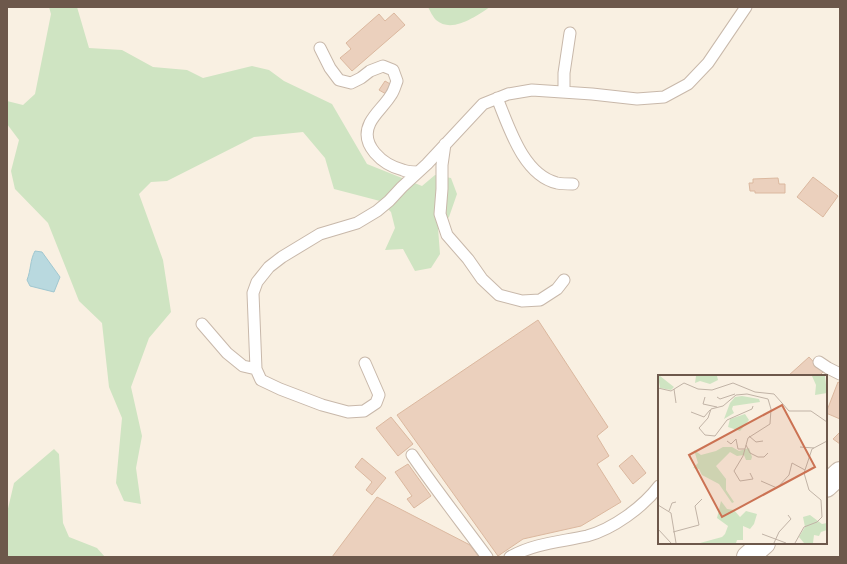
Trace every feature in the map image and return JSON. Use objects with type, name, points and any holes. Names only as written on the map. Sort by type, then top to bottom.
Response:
[{"type":"street","points":[[827,485],[840,473]]},
{"type":"lane","points":[[365,363],[379,395],[376,403],[364,411],[348,412],[322,405],[261,380],[256,368],[253,293],[257,282],[270,267],[301,245],[320,234],[357,224],[377,211],[418,172],[483,104],[497,98],[532,90],[637,99],[664,97],[688,84],[708,63],[746,7]]},
{"type":"lane","points":[[564,92],[564,73],[570,33]]},
{"type":"lane","points":[[320,48],[330,68],[339,80],[351,82],[361,78],[370,71],[383,66],[393,70],[397,81],[392,94],[370,124],[368,135],[369,146],[377,156],[390,165],[403,171],[418,172]]},
{"type":"lane","points":[[497,98],[526,161],[539,174],[556,183],[573,184]]},
{"type":"lane","points":[[445,144],[442,164],[440,214],[447,235],[468,259],[482,279],[499,295],[522,301],[540,300],[557,289],[564,280]]},
{"type":"lane","points":[[202,324],[227,353],[243,366],[256,368]]},
{"type":"lane","points":[[819,362],[840,374]]},
{"type":"lane","points":[[412,455],[487,557]]},
{"type":"lane","points":[[510,557],[524,550],[588,535],[610,526],[631,514],[653,494],[658,487]]},
{"type":"green space","points":[[49,7],[77,7],[89,48],[122,50],[153,67],[187,70],[203,78],[252,66],[269,70],[284,81],[332,104],[367,164],[422,186],[435,175],[451,178],[457,194],[449,217],[438,228],[440,254],[431,268],[415,271],[403,249],[385,250],[395,228],[391,212],[380,201],[334,189],[325,158],[303,132],[254,137],[167,181],[151,182],[139,194],[163,260],[171,312],[149,338],[131,387],[142,436],[136,468],[141,504],[124,501],[116,483],[122,418],[109,387],[102,323],[79,301],[48,223],[15,189],[11,171],[19,140],[7,124],[7,101],[23,105],[35,94],[51,14]]},
{"type":"green space","points":[[428,7],[490,7],[471,19],[449,25],[442,24],[436,20]]},
{"type":"green space","points":[[54,449],[59,454],[63,523],[69,537],[97,548],[105,557],[7,557],[7,513],[14,483]]},
{"type":"water","points":[[35,251],[42,252],[60,277],[54,292],[30,286],[27,280]]},
{"type":"building","points":[[394,13],[405,25],[352,71],[340,58],[351,49],[346,43],[379,14],[385,21]]},
{"type":"building","points":[[385,81],[392,85],[386,94],[379,90]]},
{"type":"building","points":[[813,177],[838,196],[823,217],[797,197]]},
{"type":"building","points":[[778,178],[779,184],[785,184],[785,193],[755,193],[755,191],[750,191],[749,183],[753,183],[753,179]]},
{"type":"building","points":[[538,320],[608,427],[597,436],[609,456],[597,464],[621,502],[581,526],[523,539],[498,556],[397,415]]},
{"type":"building","points":[[809,357],[823,372],[820,375],[789,375]]},
{"type":"building","points":[[838,382],[840,383],[840,419],[827,413]]},
{"type":"building","points":[[391,417],[413,444],[398,456],[376,428]]},
{"type":"building","points":[[839,433],[840,434],[840,444],[833,439]]},
{"type":"building","points":[[632,455],[646,473],[633,484],[619,466]]},
{"type":"building","points":[[362,458],[386,478],[372,495],[366,490],[372,482],[355,467]]},
{"type":"building","points":[[408,464],[431,496],[414,508],[407,499],[412,496],[395,472]]},
{"type":"building","points":[[377,497],[470,545],[479,557],[332,557]]}]
